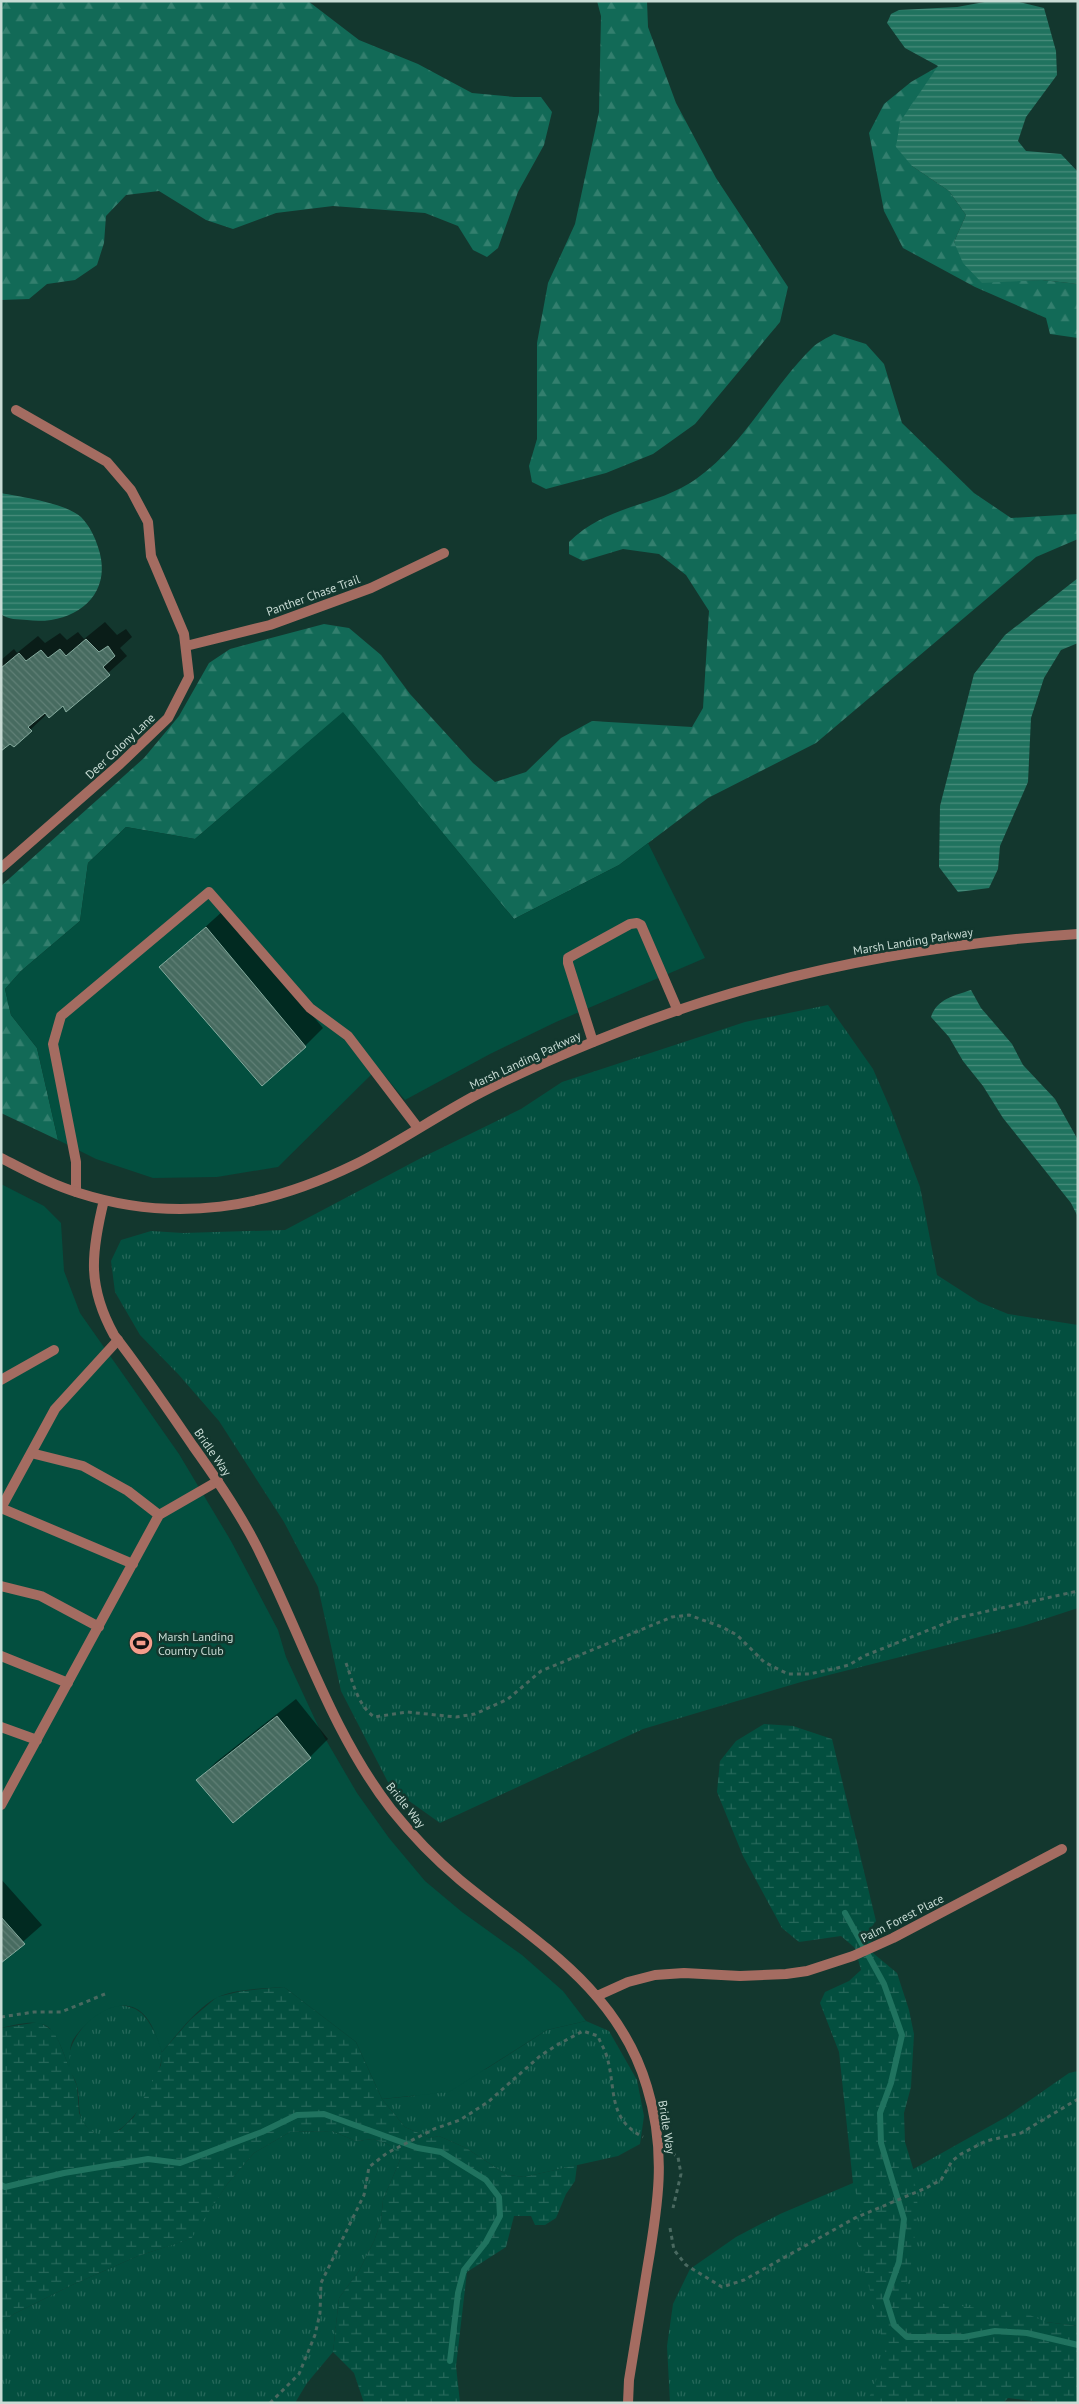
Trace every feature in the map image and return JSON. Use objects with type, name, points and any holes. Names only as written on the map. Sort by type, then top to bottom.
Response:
[{"type":"street","name":"Deer Colony Lane","points":[[1,868],[120,764],[168,718],[189,677],[184,634],[151,556],[148,522],[131,490],[107,462],[16,410]]},
{"type":"street","name":"Panther Chase Trail","points":[[186,646],[270,625],[371,588],[444,553]]},
{"type":"street","points":[[76,1192],[76,1162],[53,1044],[61,1016],[210,892],[310,1008],[348,1036],[418,1128]]},
{"type":"street","points":[[594,1042],[568,958],[630,924],[637,922],[641,925],[678,1012]]},
{"type":"street","name":"Marsh Landing Parkway","points":[[1,1158],[76,1192],[104,1200],[169,1210],[236,1206],[273,1197],[316,1182],[358,1163],[479,1094],[538,1065],[594,1042],[721,996],[793,976],[875,958],[956,945],[1078,934]]},
{"type":"street","name":"Bridle Way","points":[[104,1200],[94,1241],[94,1279],[103,1315],[118,1340],[218,1481],[255,1544],[339,1728],[364,1771],[393,1810],[424,1846],[457,1878],[543,1943],[566,1963],[597,1996],[625,2035],[641,2070],[656,2125],[660,2162],[659,2200],[629,2380],[628,2403]]},
{"type":"street","points":[[118,1340],[55,1409],[1,1508],[133,1564]]},
{"type":"street","points":[[1,1380],[54,1350]]},
{"type":"street","points":[[31,1453],[83,1466],[128,1491],[159,1516]]},
{"type":"street","points":[[1,1805],[159,1516],[218,1481]]},
{"type":"street","points":[[1,1586],[41,1596],[99,1627]]},
{"type":"street","points":[[1,1656],[68,1683]]},
{"type":"street","points":[[1,1727],[37,1740]]},
{"type":"street","name":"Palm Forest Place","points":[[597,1996],[628,1982],[655,1975],[684,1973],[740,1976],[807,1971],[853,1956],[894,1938],[932,1916],[1062,1849]]},
{"type":"path","points":[[346,1663],[364,1710],[374,1717],[407,1712],[456,1717],[476,1714],[491,1708],[508,1699],[541,1671],[672,1617],[689,1615],[706,1620],[737,1635],[774,1669],[788,1674],[809,1674],[849,1665],[864,1656],[962,1617],[1078,1591]]},
{"type":"path","points":[[1,2017],[34,2012],[61,2012],[105,1994]]},
{"type":"path","points":[[855,2218],[941,2180],[952,2161],[961,2154],[986,2141],[1021,2134],[1078,2099]]},
{"type":"path","points":[[270,2403],[299,2374],[315,2335],[320,2314],[321,2283],[364,2195],[369,2167],[387,2153],[434,2129]]},
{"type":"green space","points":[[1,1],[308,1],[359,40],[418,64],[472,93],[514,97],[541,97],[552,112],[544,145],[518,192],[498,248],[487,257],[473,250],[458,226],[425,213],[333,206],[276,213],[233,229],[206,220],[159,191],[126,195],[106,216],[104,243],[97,265],[75,280],[47,284],[29,299],[1,300]]},
{"type":"green space","points":[[597,1],[647,1],[648,27],[676,103],[716,178],[788,287],[780,322],[695,424],[653,454],[606,473],[546,489],[532,482],[529,466],[537,439],[537,343],[548,283],[575,224],[599,112],[601,16]]},
{"type":"green space","points":[[939,66],[928,83],[912,166],[949,191],[966,215],[954,242],[982,282],[1042,280],[1078,284],[1078,338],[1050,334],[1046,318],[975,287],[903,248],[884,211],[869,133],[884,104],[911,82]]},
{"type":"green space","points":[[834,334],[866,344],[884,364],[902,423],[974,493],[1011,518],[1078,514],[1078,539],[1036,557],[816,743],[708,798],[619,865],[514,919],[343,713],[195,839],[126,827],[88,863],[80,921],[21,971],[5,989],[11,1015],[37,1048],[58,1140],[1,1113],[1,886],[144,758],[179,716],[209,663],[230,649],[324,624],[349,628],[381,655],[410,694],[473,763],[495,782],[526,772],[561,738],[592,721],[692,727],[703,708],[709,611],[686,575],[659,554],[623,549],[583,561],[569,554],[569,542],[583,530],[598,521],[675,491],[708,470],[740,437],[797,364],[814,346]]},
{"type":"green space","points":[[343,712],[514,919],[619,865],[648,843],[705,958],[556,1022],[490,1054],[405,1100],[378,1068],[278,1167],[217,1177],[153,1178],[96,1159],[58,1140],[37,1048],[11,1015],[5,989],[21,971],[80,921],[88,863],[126,827],[195,839]]},
{"type":"green space","points":[[828,1005],[873,1069],[890,1108],[920,1187],[937,1275],[979,1302],[1008,1314],[1078,1325],[1078,1608],[1023,1626],[801,1682],[643,1729],[440,1823],[391,1788],[341,1691],[318,1587],[284,1522],[219,1421],[179,1375],[140,1335],[115,1292],[111,1261],[121,1240],[151,1231],[183,1233],[285,1230],[421,1158],[521,1109],[562,1082],[745,1022]]},
{"type":"green space","name":"Marsh Landing Country Club","points":[[1,1184],[44,1206],[61,1223],[64,1271],[80,1313],[179,1454],[231,1541],[278,1630],[286,1657],[319,1728],[357,1793],[389,1838],[425,1881],[462,1912],[522,1955],[563,1991],[586,2021],[547,2030],[449,2092],[382,2099],[356,2042],[284,1987],[242,1990],[218,1997],[202,2007],[162,2052],[151,2025],[146,2017],[137,2009],[117,2006],[106,2010],[87,2023],[73,2040],[70,2050],[69,2067],[58,2041],[47,2026],[40,2023],[30,2023],[1,2028]]},
{"type":"green space","points":[[764,1724],[793,1726],[832,1739],[876,1921],[870,1929],[873,1953],[897,1973],[909,2010],[914,2034],[911,2087],[904,2113],[905,2142],[913,2168],[918,2208],[911,2266],[906,2286],[912,2300],[1027,2314],[1046,2322],[1078,2326],[1078,2403],[1051,2403],[1008,2398],[1003,2403],[870,2403],[869,2398],[886,2355],[858,2243],[860,2208],[853,2183],[839,2052],[820,2003],[825,1992],[849,1981],[861,1970],[855,1948],[841,1936],[799,1942],[782,1928],[743,1856],[717,1792],[720,1761],[736,1741]]},
{"type":"green space","points":[[284,1987],[356,2042],[382,2099],[405,2127],[430,2138],[439,2136],[466,2148],[507,2175],[524,2177],[577,2165],[575,2181],[566,2194],[556,2218],[545,2225],[535,2225],[531,2216],[514,2216],[506,2247],[467,2272],[456,2366],[460,2403],[364,2403],[354,2373],[333,2352],[339,2298],[359,2271],[374,2241],[381,2222],[383,2200],[400,2160],[399,2153],[387,2144],[373,2139],[356,2141],[332,2131],[290,2132],[254,2153],[228,2183],[191,2239],[138,2256],[72,2285],[14,2314],[1,2323],[1,2028],[39,2022],[55,2032],[77,2086],[79,2113],[85,2125],[94,2133],[104,2135],[120,2130],[134,2117],[161,2065],[162,2052],[190,2020],[217,1997],[242,1991]]},
{"type":"green space","points":[[119,2005],[130,2007],[142,2013],[153,2029],[162,2054],[154,2081],[136,2114],[124,2126],[111,2134],[98,2135],[83,2122],[79,2107],[78,2091],[68,2061],[72,2044],[88,2021],[101,2011]]},
{"type":"green space","points":[[586,2021],[609,2031],[637,2080],[644,2116],[640,2144],[618,2156],[524,2177],[507,2175],[466,2148],[439,2136],[430,2138],[405,2127],[382,2099],[413,2096],[486,2069],[547,2030]]},
{"type":"green space","points":[[1078,2071],[1078,2326],[1046,2322],[934,2403],[670,2403],[667,2346],[673,2304],[690,2269],[736,2237],[780,2214],[853,2183],[892,2181],[1006,2117],[1069,2073]]},
{"type":"green space","points":[[332,2131],[356,2141],[373,2139],[387,2144],[400,2153],[400,2160],[383,2200],[381,2222],[374,2241],[359,2271],[339,2298],[333,2352],[307,2383],[295,2403],[1,2403],[1,2323],[14,2314],[72,2285],[138,2256],[190,2239],[228,2183],[254,2153],[290,2132]]},
{"type":"shaded area","points":[[990,1],[1015,1],[1044,8],[1056,51],[1057,75],[1026,117],[1018,141],[1026,151],[1061,154],[1078,172],[1078,284],[1042,280],[982,283],[963,263],[954,242],[966,215],[949,191],[912,166],[896,147],[900,122],[938,66],[905,48],[887,23],[891,14],[899,10],[957,7]]},
{"type":"shaded area","points":[[1,493],[43,501],[65,508],[81,517],[89,527],[98,547],[102,564],[101,580],[95,593],[86,604],[60,618],[44,621],[13,619],[1,614]]},
{"type":"shaded area","points":[[1078,578],[1078,643],[1061,650],[1044,678],[1031,718],[1028,782],[1000,846],[998,869],[989,888],[958,892],[939,867],[940,806],[974,674],[1005,635]]},
{"type":"shaded area","points":[[971,990],[981,1008],[1012,1044],[1023,1065],[1055,1099],[1078,1140],[1078,1217],[1071,1203],[1003,1118],[983,1086],[963,1061],[949,1037],[931,1017],[937,1006],[946,999]]},
{"type":"building","points":[[86,639],[99,652],[108,646],[115,656],[103,667],[110,675],[66,712],[63,706],[49,718],[45,713],[28,727],[32,731],[14,747],[10,744],[1,751],[1,668],[19,653],[26,661],[41,650],[48,658],[60,649],[66,656]]},
{"type":"building","points":[[206,927],[306,1047],[262,1086],[159,967]]},
{"type":"building","points":[[277,1716],[311,1758],[233,1823],[196,1780]]},
{"type":"building","points":[[1,1917],[25,1944],[1,1963]]},
{"type":"waterway","points":[[845,1913],[884,1984],[902,2035],[891,2083],[880,2113],[881,2143],[904,2219],[899,2262],[886,2299],[894,2325],[907,2337],[964,2337],[995,2331],[1027,2333],[1078,2345]]},
{"type":"waterway","points":[[1,2185],[5,2187],[64,2173],[148,2159],[180,2163],[262,2132],[297,2115],[324,2114],[418,2148],[441,2152],[486,2180],[499,2197],[500,2216],[486,2242],[464,2270],[458,2293],[450,2361]]},
{"type":"place","name":"Marsh Landing Country Club","points":[[141,1643]]}]
